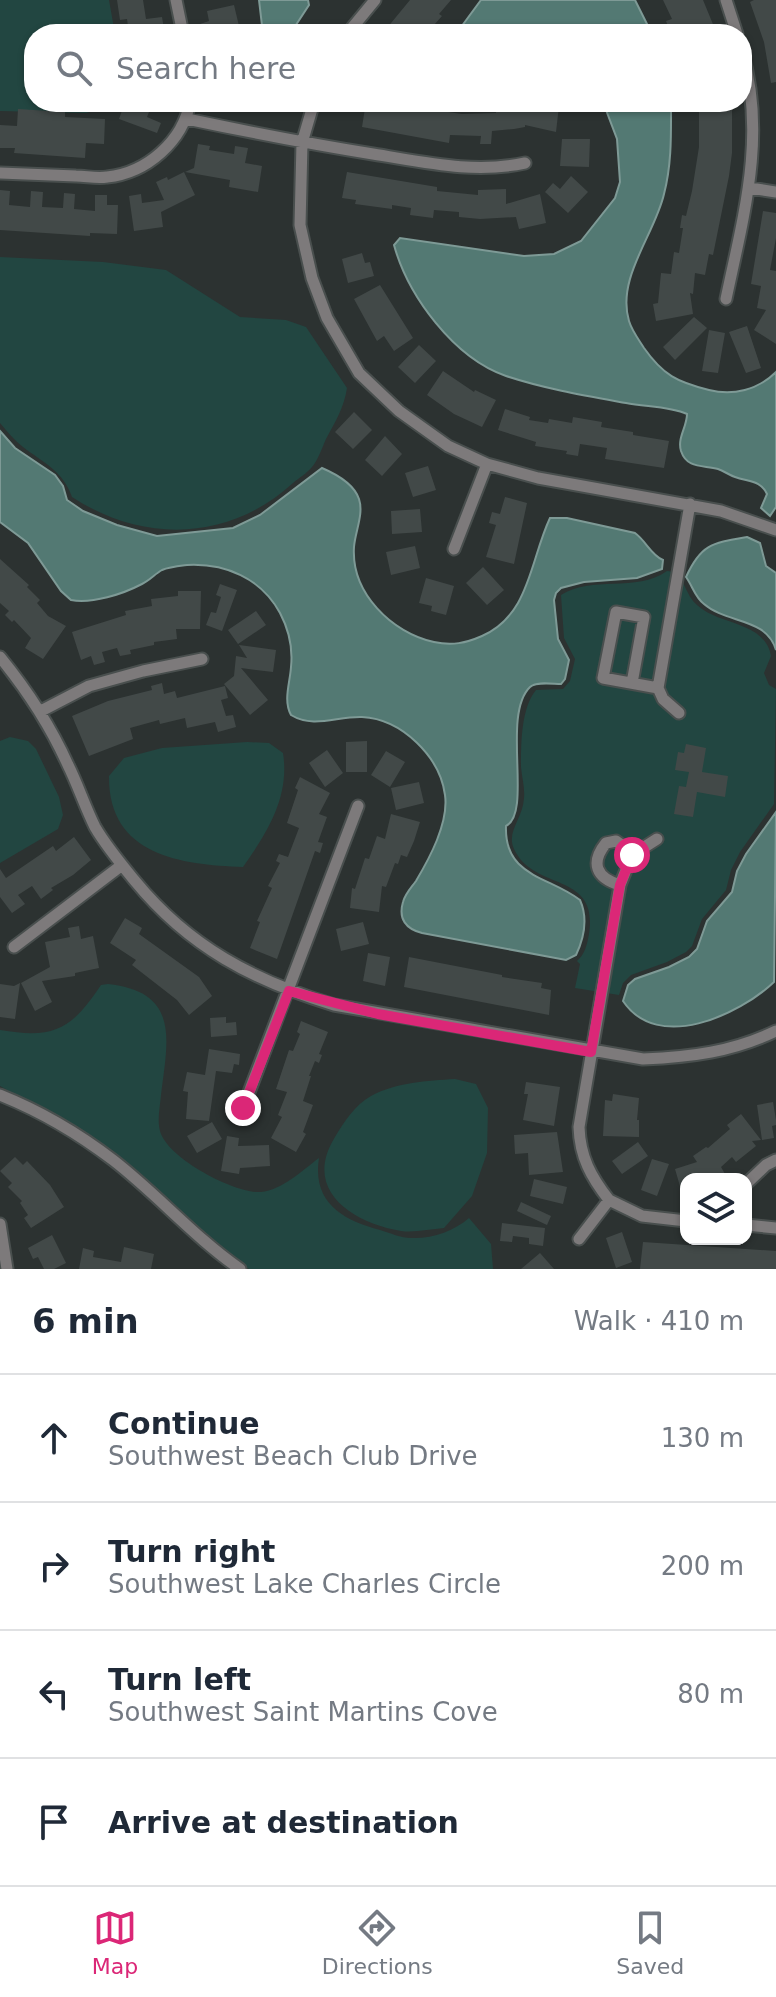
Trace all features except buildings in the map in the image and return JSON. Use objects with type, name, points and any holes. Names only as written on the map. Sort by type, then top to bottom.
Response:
[{"type":"street","points":[[176,0],[181,24]]},
{"type":"street","points":[[355,24],[375,0]]},
{"type":"street","points":[[726,0],[734,24]]},
{"type":"street","points":[[0,173],[107,177],[128,172],[157,158],[187,119],[188,112]]},
{"type":"street","points":[[311,112],[302,143],[300,225],[312,278],[327,318],[359,373],[399,411],[448,446],[487,464],[551,480],[690,504],[749,519],[776,530]]},
{"type":"street","points":[[726,299],[750,188],[751,112]]},
{"type":"street","points":[[187,119],[302,143],[459,167],[504,167],[525,163]]},
{"type":"street","points":[[750,188],[776,192]]},
{"type":"street","points":[[454,549],[487,464]]},
{"type":"street","points":[[679,713],[663,699],[658,688],[690,504]]},
{"type":"street","points":[[632,683],[644,617],[616,612],[603,678],[658,688]]},
{"type":"street","points":[[0,657],[41,711],[96,828],[122,865],[152,901],[201,944],[257,978],[289,991],[378,1014],[643,1059],[693,1057],[726,1051],[776,1031]]},
{"type":"street","points":[[41,711],[89,686],[202,659]]},
{"type":"street","points":[[243,1108],[358,806]]},
{"type":"street","points":[[657,839],[634,854],[624,870],[579,1127],[580,1143],[590,1175],[609,1200],[642,1216],[680,1220]]},
{"type":"street","points":[[620,885],[604,879],[598,872],[602,848],[606,843],[616,841],[634,854]]},
{"type":"street","points":[[14,947],[122,865]]},
{"type":"street","points":[[0,1095],[63,1127],[113,1160],[214,1251],[240,1269]]},
{"type":"street","points":[[752,1178],[776,1160]]},
{"type":"street","points":[[579,1239],[609,1200]]},
{"type":"street","points":[[0,1224],[7,1269]]},
{"type":"street","points":[[752,1226],[776,1228]]},
{"type":"shaded area","points":[[0,0],[109,0],[113,24],[24,24],[24,112],[0,111]]},
{"type":"shaded area","points":[[259,0],[308,0],[309,5],[297,24],[262,24]]},
{"type":"shaded area","points":[[481,0],[635,0],[647,24],[463,24]]},
{"type":"shaded area","points":[[607,112],[671,112],[667,182],[632,272],[626,305],[629,321],[658,365],[688,384],[718,392],[736,392],[761,383],[776,372],[776,507],[770,516],[761,508],[767,494],[761,486],[687,461],[680,442],[687,414],[551,388],[506,376],[487,367],[451,340],[436,323],[401,265],[394,245],[400,238],[524,256],[554,254],[581,241],[615,198],[620,182],[617,139]]},
{"type":"shaded area","points":[[0,257],[103,262],[166,270],[240,317],[286,320],[306,327],[347,388],[339,415],[314,464],[268,502],[242,516],[214,525],[186,529],[157,529],[128,523],[72,497],[64,480],[0,423]]},
{"type":"shaded area","points":[[0,431],[15,448],[55,475],[63,486],[67,500],[83,511],[157,536],[233,528],[260,515],[322,468],[327,470],[349,484],[359,499],[355,564],[367,595],[389,620],[403,630],[441,643],[459,643],[482,636],[510,615],[526,585],[550,518],[567,518],[639,536],[663,560],[662,569],[637,578],[584,582],[561,588],[556,593],[558,639],[569,660],[565,679],[561,684],[540,683],[530,687],[522,700],[518,719],[517,802],[514,817],[506,826],[507,843],[520,865],[580,900],[584,928],[576,955],[566,960],[422,933],[408,926],[403,918],[403,902],[432,852],[444,817],[442,781],[427,754],[405,733],[377,719],[353,717],[317,722],[291,715],[287,697],[291,653],[286,626],[263,590],[241,575],[201,565],[177,566],[162,570],[142,584],[117,595],[88,601],[71,600],[61,591],[28,543],[0,522]]},
{"type":"shaded area","points":[[747,537],[760,543],[766,566],[776,573],[776,650],[771,639],[755,626],[704,604],[686,577],[697,558],[709,547]]},
{"type":"shaded area","points":[[667,571],[682,573],[687,591],[695,603],[706,611],[746,627],[766,643],[771,656],[764,673],[769,685],[776,689],[774,804],[740,852],[726,890],[702,919],[692,946],[686,952],[631,975],[623,983],[619,995],[575,988],[580,964],[577,961],[585,949],[589,934],[589,914],[584,900],[575,891],[536,872],[523,862],[512,843],[524,798],[521,758],[527,706],[536,690],[563,689],[570,681],[575,659],[564,638],[561,595],[586,586],[642,581]]},
{"type":"shaded area","points":[[10,737],[28,741],[36,749],[59,797],[63,815],[58,829],[0,863],[0,741]]},
{"type":"shaded area","points":[[269,743],[283,753],[284,769],[275,814],[243,867],[173,858],[134,839],[121,823],[112,803],[109,776],[124,758],[162,748]]},
{"type":"shaded area","points":[[776,812],[774,982],[741,1006],[698,1023],[677,1027],[656,1025],[638,1016],[623,1001],[628,985],[635,979],[689,957],[697,949],[707,921],[732,892],[737,871],[746,854]]},
{"type":"shaded area","points":[[108,984],[148,997],[158,1008],[166,1037],[159,1127],[165,1141],[188,1163],[219,1181],[261,1192],[284,1184],[319,1158],[320,1187],[325,1198],[343,1215],[366,1226],[411,1238],[442,1233],[469,1218],[491,1244],[493,1269],[249,1269],[117,1156],[0,1086],[0,1030],[34,1033],[60,1028],[80,1012],[101,985]]},
{"type":"shaded area","points":[[455,1079],[476,1084],[488,1108],[487,1153],[472,1196],[444,1228],[406,1231],[383,1227],[350,1212],[337,1201],[328,1188],[324,1173],[326,1156],[355,1109],[371,1096],[391,1088]]},
{"type":"route","points":[[243,1108],[289,991],[378,1014],[591,1052],[620,885],[632,855]]}]
